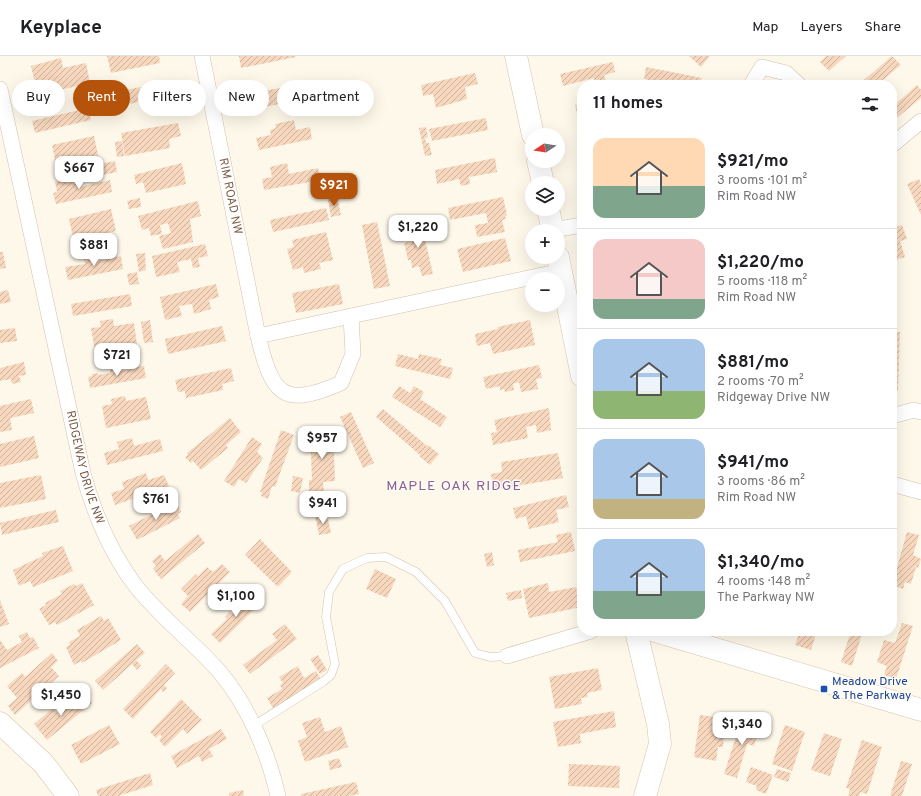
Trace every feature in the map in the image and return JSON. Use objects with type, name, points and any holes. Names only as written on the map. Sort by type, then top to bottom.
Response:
[{"type":"street","name":"RIM ROAD NW","points":[[202,56],[258,336],[265,366],[277,388],[293,396],[317,393],[341,383],[353,354],[351,316]]},
{"type":"street","points":[[516,56],[531,128]]},
{"type":"street","points":[[754,80],[762,67],[786,72],[794,80]]},
{"type":"street","name":"RIDGEWAY DRIVE NW","points":[[0,89],[91,502],[104,534],[134,584],[148,602],[218,670],[235,692],[253,726],[268,761],[278,796]]},
{"type":"street","points":[[897,141],[921,121]]},
{"type":"street","points":[[565,229],[577,226]]},
{"type":"street","points":[[258,336],[351,316],[559,264],[577,352]]},
{"type":"street","points":[[897,415],[914,410],[921,412]]},
{"type":"street","points":[[897,485],[921,492]]},
{"type":"street","points":[[507,656],[577,635]]},
{"type":"street","points":[[637,636],[658,724],[660,744],[645,796]]},
{"type":"street","points":[[672,636],[919,706]]},
{"type":"street","points":[[0,724],[44,764],[68,796]]},
{"type":"lane","points":[[253,726],[331,675],[335,664],[335,656],[326,617],[329,592],[343,569],[368,558],[386,557],[416,572],[444,601],[475,653],[490,657],[507,656]]},
{"type":"building","points":[[107,56],[159,56],[160,63],[111,73]]},
{"type":"building","points":[[239,56],[295,56],[296,57],[241,68]]},
{"type":"building","points":[[689,56],[710,56],[701,67]]},
{"type":"building","points":[[826,56],[846,56],[829,71],[820,62]]},
{"type":"building","points":[[892,56],[901,65],[883,80],[864,80]]},
{"type":"building","points":[[61,58],[63,68],[86,63],[89,80],[73,80],[73,87],[65,89],[65,80],[34,80],[31,66]]},
{"type":"building","points":[[613,62],[615,72],[604,75],[606,80],[594,80],[594,78],[577,80],[577,82],[563,86],[560,74]]},
{"type":"building","points":[[646,67],[702,78],[701,80],[644,79]]},
{"type":"building","points":[[475,73],[478,84],[465,87],[467,99],[436,108],[433,94],[423,96],[421,85]]},
{"type":"building","points":[[917,85],[921,90],[921,98],[897,118],[897,103]]},
{"type":"building","points":[[138,88],[138,102],[130,104],[130,89]]},
{"type":"building","points":[[277,89],[277,105],[269,106],[269,90]]},
{"type":"building","points":[[73,111],[73,116],[90,116],[91,120],[35,133],[32,121],[54,116],[65,116],[65,113]]},
{"type":"building","points":[[486,118],[488,130],[432,141],[429,129]]},
{"type":"building","points":[[294,120],[296,130],[310,127],[312,139],[259,150],[256,138],[271,135],[270,130],[276,128],[275,124]]},
{"type":"building","points":[[178,123],[181,136],[169,139],[170,148],[125,156],[121,133]]},
{"type":"building","points":[[426,127],[428,137],[425,138],[426,143],[429,143],[432,155],[425,156],[419,128]]},
{"type":"building","points":[[94,136],[99,159],[57,168],[52,145]]},
{"type":"building","points":[[122,141],[124,156],[117,157],[115,142]]},
{"type":"building","points":[[495,158],[497,172],[469,177],[470,184],[461,186],[459,179],[437,184],[435,170]]},
{"type":"building","points":[[115,161],[117,172],[102,175],[99,164]]},
{"type":"building","points":[[182,163],[186,184],[146,193],[143,182],[136,184],[134,175]]},
{"type":"building","points":[[287,163],[289,174],[318,168],[321,180],[264,190],[262,179],[272,177],[270,167]]},
{"type":"building","points":[[78,177],[80,187],[110,180],[112,192],[56,204],[53,193],[57,192],[55,182]]},
{"type":"building","points":[[919,179],[921,184],[921,215],[907,184]]},
{"type":"building","points":[[337,197],[341,215],[331,217],[328,199]]},
{"type":"building","points":[[503,197],[507,215],[505,216],[506,219],[502,220],[505,232],[477,237],[475,225],[488,223],[486,213],[450,220],[448,208]]},
{"type":"building","points":[[140,198],[141,207],[129,209],[127,201]]},
{"type":"building","points":[[198,201],[201,216],[190,219],[193,242],[163,249],[159,236],[171,233],[168,223],[160,225],[162,234],[151,236],[149,228],[142,230],[138,216]]},
{"type":"building","points":[[326,208],[329,220],[273,232],[270,220]]},
{"type":"building","points":[[111,209],[116,231],[74,241],[69,219]]},
{"type":"building","points":[[420,218],[433,274],[422,276],[419,266],[412,268],[411,260],[408,260],[404,243],[413,241],[409,220]]},
{"type":"building","points":[[377,222],[390,286],[374,289],[362,225]]},
{"type":"building","points":[[902,225],[907,239],[900,241],[905,257],[897,259],[897,226]]},
{"type":"building","points":[[326,232],[333,260],[319,263],[321,269],[304,273],[303,267],[293,270],[287,249],[294,247],[292,240]]},
{"type":"building","points":[[505,238],[511,261],[463,272],[457,249]]},
{"type":"building","points":[[205,244],[208,256],[198,258],[200,267],[193,268],[191,259],[177,262],[180,272],[156,277],[152,256]]},
{"type":"building","points":[[0,252],[3,252],[6,268],[0,269]]},
{"type":"building","points":[[97,253],[98,261],[121,256],[123,269],[68,280],[65,267],[85,264],[83,256]]},
{"type":"building","points":[[145,253],[146,270],[139,272],[136,254]]},
{"type":"building","points":[[137,272],[139,284],[129,285],[127,274]]},
{"type":"building","points":[[216,284],[219,297],[209,300],[211,309],[194,314],[192,304],[179,306],[182,316],[165,320],[160,297]]},
{"type":"building","points":[[339,284],[343,304],[296,313],[292,293]]},
{"type":"building","points":[[8,290],[11,302],[0,304],[0,292]]},
{"type":"building","points":[[130,294],[132,306],[73,316],[71,304]]},
{"type":"building","points":[[113,319],[114,326],[134,323],[137,345],[95,351],[91,328],[101,327],[100,321]]},
{"type":"building","points":[[150,320],[153,342],[144,343],[141,322]]},
{"type":"building","points":[[530,320],[535,345],[493,354],[490,343],[477,346],[475,334],[498,329],[497,327]]},
{"type":"building","points":[[222,326],[226,341],[168,354],[165,339]]},
{"type":"building","points":[[15,328],[17,341],[0,343],[0,330]]},
{"type":"building","points":[[897,332],[900,332],[898,391]]},
{"type":"building","points":[[398,354],[418,359],[419,354],[442,359],[440,365],[453,368],[450,379],[395,366]]},
{"type":"building","points":[[24,362],[26,375],[19,376],[21,382],[12,384],[11,379],[0,381],[0,368]]},
{"type":"building","points":[[136,364],[137,367],[144,366],[146,378],[90,388],[88,377],[92,376],[92,374],[98,373],[98,375],[110,373],[110,369],[114,368],[115,372],[131,369],[131,365]]},
{"type":"building","points":[[539,365],[542,378],[536,379],[538,389],[521,392],[519,382],[513,384],[514,390],[505,392],[504,389],[500,390],[500,386],[486,389],[483,377]]},
{"type":"building","points":[[231,368],[234,381],[222,384],[223,390],[186,398],[185,391],[178,392],[175,380]]},
{"type":"building","points":[[399,386],[410,393],[414,386],[424,392],[420,399],[447,417],[440,427],[392,397]]},
{"type":"building","points":[[125,396],[126,401],[146,397],[151,419],[106,428],[102,406],[112,404],[111,399]]},
{"type":"building","points":[[31,399],[34,413],[10,418],[12,430],[0,432],[0,406]]},
{"type":"building","points":[[549,408],[551,430],[537,433],[536,425],[526,427],[528,438],[493,445],[491,433],[497,432],[494,420]]},
{"type":"building","points":[[383,409],[427,446],[420,455],[376,417]]},
{"type":"building","points":[[351,412],[374,463],[363,468],[340,417]]},
{"type":"building","points":[[230,418],[241,432],[226,445],[228,448],[201,470],[193,461],[191,463],[185,457],[188,455],[187,453]]},
{"type":"building","points":[[310,429],[333,429],[335,481],[323,482],[324,494],[309,495],[309,480],[312,480]]},
{"type":"building","points":[[281,430],[294,435],[275,487],[272,486],[268,499],[261,496],[262,492],[260,492]]},
{"type":"building","points":[[34,436],[39,458],[0,467],[0,444]]},
{"type":"building","points":[[252,437],[262,444],[257,452],[263,458],[246,483],[239,479],[234,487],[224,481]]},
{"type":"building","points":[[132,438],[134,446],[160,439],[163,451],[107,465],[104,453],[119,449],[117,442]]},
{"type":"building","points":[[428,445],[439,454],[430,465],[419,456]]},
{"type":"building","points":[[558,453],[563,478],[493,490],[491,474],[502,472],[501,462]]},
{"type":"building","points":[[146,473],[148,480],[164,475],[169,486],[115,505],[111,493],[124,489],[122,482]]},
{"type":"building","points":[[41,475],[46,499],[0,508],[0,483]]},
{"type":"building","points":[[293,476],[303,478],[300,493],[291,491]]},
{"type":"building","points":[[566,495],[569,507],[556,510],[559,522],[529,529],[526,516],[516,519],[513,508]]},
{"type":"building","points":[[172,504],[173,506],[177,504],[181,512],[178,514],[180,518],[137,540],[129,526]]},
{"type":"building","points":[[56,510],[59,522],[2,535],[0,523]]},
{"type":"building","points":[[327,515],[331,533],[319,535],[315,517]]},
{"type":"building","points":[[571,532],[575,551],[520,562],[518,550],[558,542],[556,535]]},
{"type":"building","points":[[907,532],[919,535],[913,555],[921,559],[918,568],[916,567],[911,584],[905,582],[903,589],[897,587],[897,567]]},
{"type":"building","points":[[198,534],[205,543],[161,579],[153,569],[156,566],[152,561],[160,554],[165,561]]},
{"type":"building","points":[[260,539],[292,572],[278,587],[245,555]]},
{"type":"building","points":[[63,546],[73,571],[33,587],[30,581],[19,586],[13,570],[43,556],[42,553]]},
{"type":"building","points":[[492,552],[494,565],[487,567],[484,554]]},
{"type":"building","points":[[222,564],[230,572],[190,612],[181,604],[188,596],[181,589],[196,574],[198,576],[207,567],[213,572]]},
{"type":"building","points":[[375,569],[396,579],[387,598],[366,589]]},
{"type":"building","points":[[82,583],[94,605],[57,625],[55,622],[49,625],[39,609],[46,605],[45,603],[62,594],[60,591],[74,584],[76,586]]},
{"type":"building","points":[[548,583],[549,592],[576,587],[577,608],[529,618],[523,589]]},
{"type":"building","points":[[521,590],[522,598],[508,601],[506,593]]},
{"type":"building","points":[[254,593],[262,602],[220,643],[211,634],[227,619],[225,617],[230,612],[232,614]]},
{"type":"building","points":[[0,600],[9,624],[0,627]]},
{"type":"building","points":[[101,616],[104,621],[108,618],[121,640],[82,663],[81,661],[74,665],[66,647],[70,645],[69,642],[80,636],[77,630]]},
{"type":"building","points":[[902,623],[913,626],[896,679],[884,675],[887,666],[877,662],[884,640],[895,643]]},
{"type":"building","points":[[285,624],[297,639],[250,674],[243,665],[277,640],[272,634]]},
{"type":"building","points":[[27,632],[30,638],[33,637],[39,648],[0,668],[0,640],[7,650],[22,642],[19,636]]},
{"type":"building","points":[[798,636],[815,636],[811,650],[795,645]]},
{"type":"building","points":[[849,636],[861,636],[852,666],[841,662]]},
{"type":"building","points":[[137,644],[145,653],[136,660],[141,665],[137,670],[132,664],[103,690],[95,681]]},
{"type":"building","points":[[52,653],[58,661],[51,667],[59,676],[15,715],[8,706],[17,698],[7,686],[22,673],[25,677]]},
{"type":"building","points":[[318,655],[327,670],[320,674],[310,659]]},
{"type":"building","points":[[166,664],[175,673],[164,685],[167,688],[163,692],[161,689],[133,719],[123,709]]},
{"type":"building","points":[[298,666],[304,678],[316,671],[322,681],[273,708],[267,698],[282,689],[280,685],[283,683],[279,677]]},
{"type":"building","points":[[598,668],[602,690],[587,693],[588,697],[581,698],[582,704],[555,709],[549,677]]},
{"type":"building","points":[[84,693],[92,703],[47,740],[34,724],[53,708],[59,714]]},
{"type":"building","points":[[181,699],[202,720],[187,734],[183,729],[165,747],[159,740],[162,737],[160,734],[156,738],[150,732]]},
{"type":"building","points":[[614,711],[616,727],[580,734],[581,743],[558,747],[553,722]]},
{"type":"building","points":[[700,715],[721,718],[719,737],[724,737],[723,747],[718,747],[716,761],[694,757]]},
{"type":"building","points":[[320,717],[325,732],[341,726],[348,747],[305,762],[298,741],[307,737],[302,723]]},
{"type":"building","points":[[742,718],[761,724],[754,746],[747,744],[737,778],[724,774]]},
{"type":"building","points":[[109,725],[120,744],[81,764],[71,745]]},
{"type":"building","points":[[785,725],[805,732],[792,771],[772,764]]},
{"type":"building","points":[[221,729],[227,739],[209,749],[213,756],[202,762],[199,756],[177,768],[171,756]]},
{"type":"building","points":[[824,733],[842,739],[830,776],[811,770]]},
{"type":"building","points":[[862,740],[882,747],[867,794],[860,792],[859,796],[848,796],[850,789],[846,788]]},
{"type":"building","points":[[339,758],[342,767],[330,770],[328,761]]},
{"type":"building","points":[[901,761],[912,764],[902,796],[890,796]]},
{"type":"building","points":[[569,764],[620,766],[619,788],[568,786]]},
{"type":"building","points":[[751,767],[773,775],[766,794],[756,790],[757,786],[746,782]]},
{"type":"building","points":[[777,769],[791,773],[788,782],[774,777]]},
{"type":"building","points":[[150,773],[153,785],[118,796],[98,796],[96,790]]},
{"type":"building","points":[[356,782],[359,794],[349,796],[301,796],[301,794]]},
{"type":"building","points":[[243,790],[244,796],[229,796],[229,793]]},
{"type":"place","name":"Meadow Drive & The Parkway","points":[[824,689]]},
{"type":"district","name":"MAPLE OAK RIDGE","points":[[454,486]]}]
